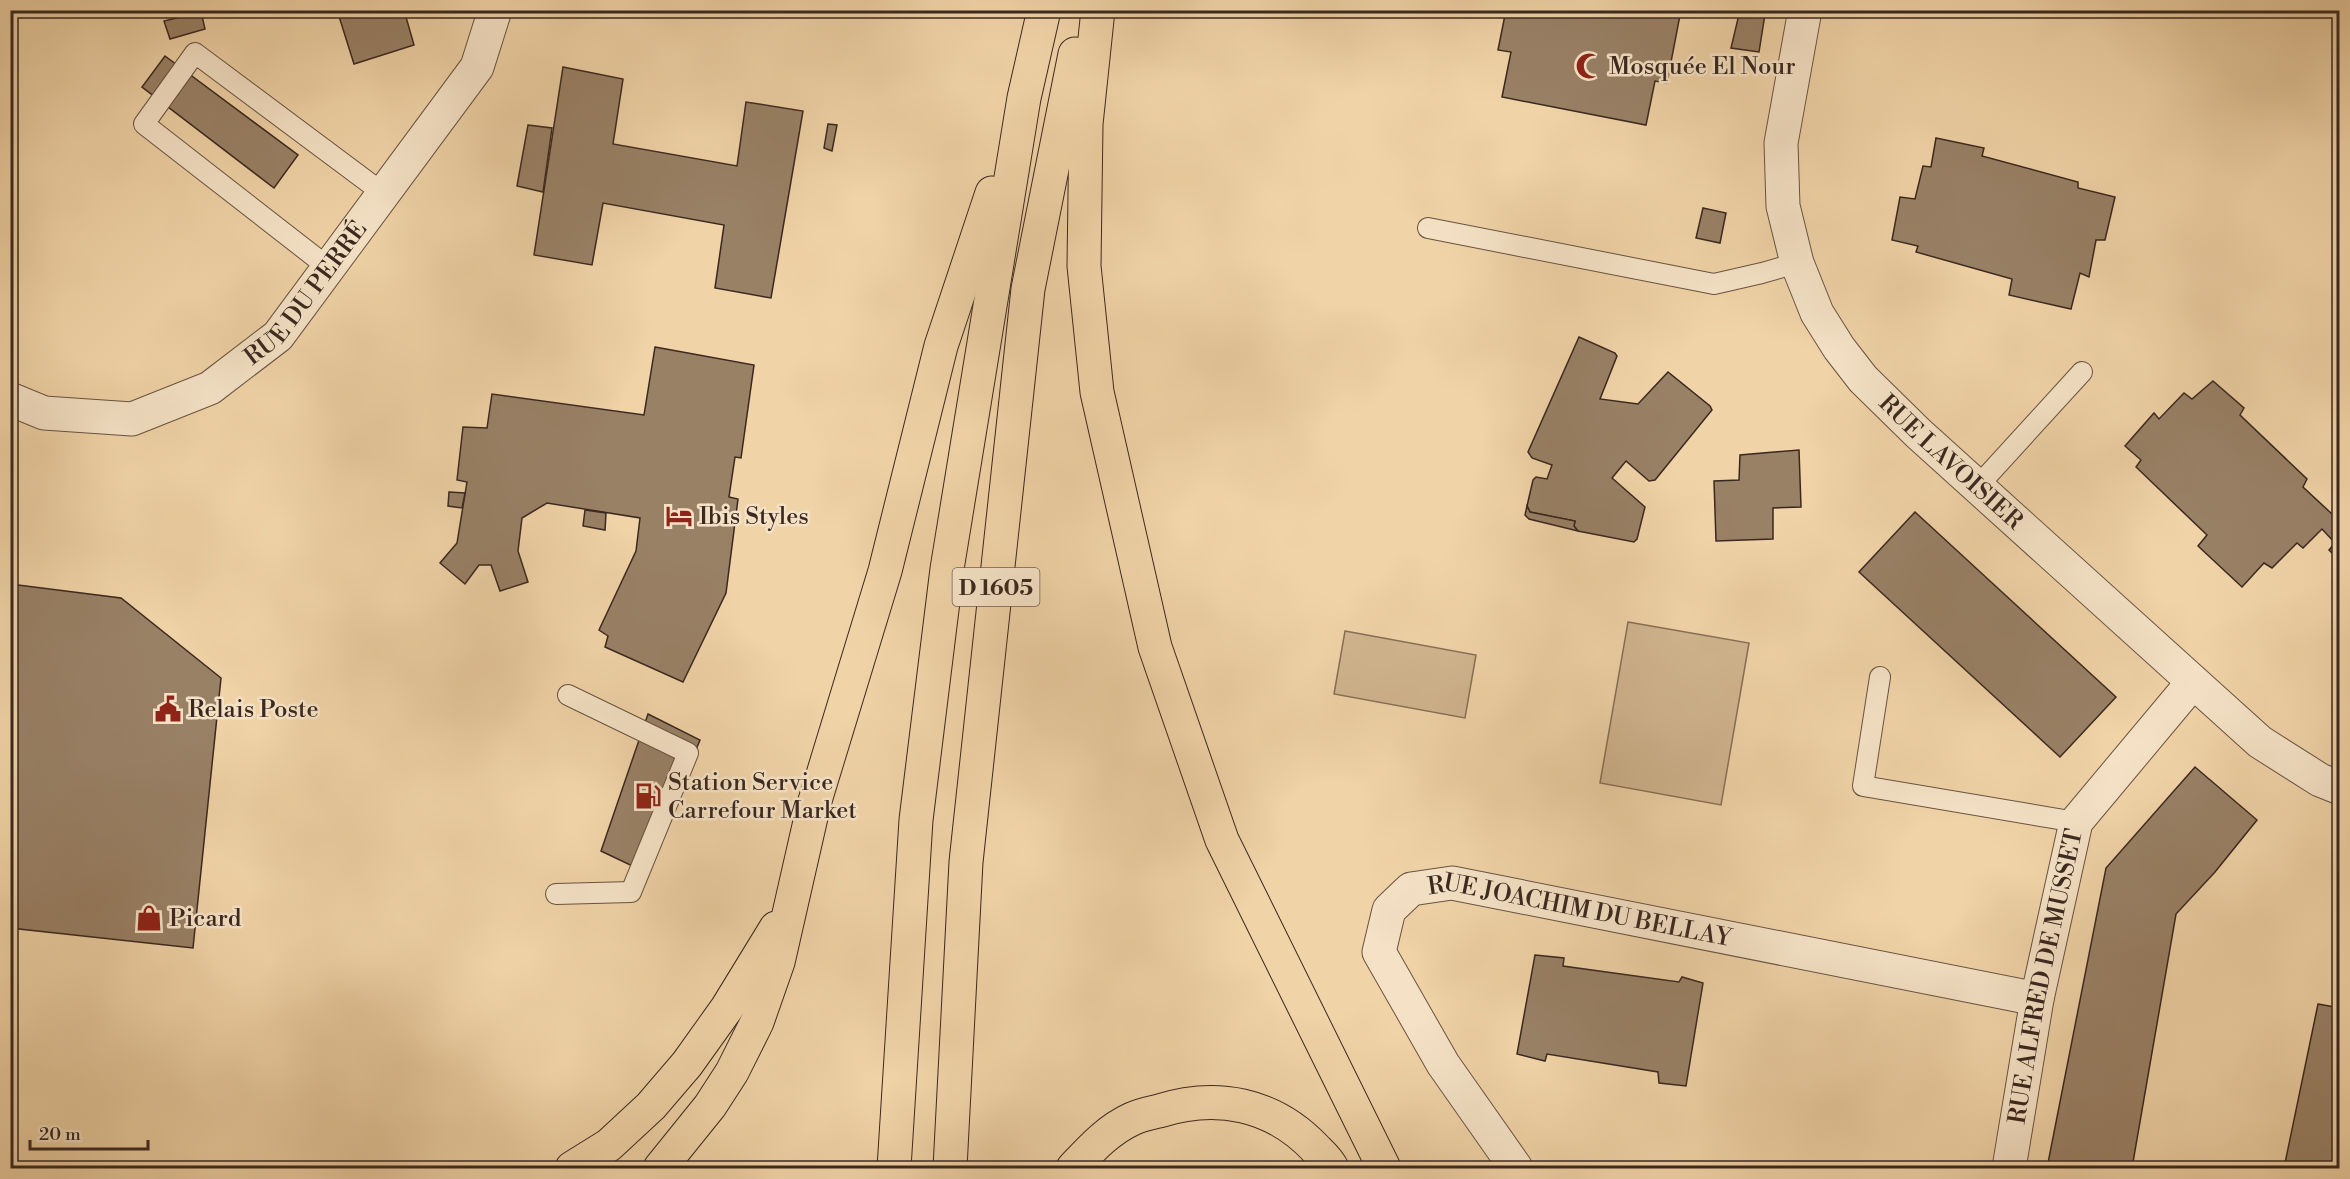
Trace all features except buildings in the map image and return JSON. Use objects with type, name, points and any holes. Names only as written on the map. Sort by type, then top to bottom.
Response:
[{"type":"main road","points":[[660,1168],[710,1106],[732,1072],[757,1022],[778,962],[814,804],[885,571],[941,346],[1024,98],[1044,10]]},
{"type":"main road","name":"D 1605","points":[[950,1168],[966,862],[1028,288],[1083,10]]},
{"type":"main road","points":[[1098,10],[1086,124],[1084,266],[1097,392],[1155,647],[1222,840],[1384,1168]]},
{"type":"main road","name":"D 1605","points":[[894,1168],[916,820],[947,569],[1024,98]]},
{"type":"main road","points":[[572,1168],[609,1145],[651,1106],[687,1064],[727,1008],[790,903]]},
{"type":"main road","points":[[1073,1168],[1099,1140],[1133,1118],[1175,1106],[1219,1101],[1256,1108],[1288,1124],[1309,1142],[1332,1168]]},
{"type":"street","name":"RUE DU PERRÉ","points":[[10,399],[44,413],[132,419],[210,388],[278,336],[477,67],[495,10]]},
{"type":"street","name":"RUE LAVOISIER","points":[[1805,10],[1781,143],[1783,206],[1797,263],[1817,313],[1839,348],[1863,379],[1977,488],[2260,742],[2320,780],[2340,789]]},
{"type":"street","name":"RUE ALFRED DE MUSSET","points":[[2009,1168],[2037,999],[2076,822],[2193,682]]},
{"type":"street","name":"RUE JOACHIM DU BELLAY","points":[[1516,1168],[1443,1064],[1379,952],[1389,910],[1411,889],[1452,883],[2037,999]]},
{"type":"lane","points":[[329,268],[144,124],[195,53],[384,194]]},
{"type":"lane","points":[[1428,228],[1714,284],[1797,263]]},
{"type":"lane","points":[[1977,488],[2082,372]]},
{"type":"lane","points":[[1880,677],[1863,786],[2076,822]]},
{"type":"lane","points":[[556,894],[631,892],[688,753],[568,695]]},
{"type":"shaded area","points":[[1628,622],[1749,643],[1721,805],[1600,783]]},
{"type":"shaded area","points":[[1345,631],[1476,655],[1465,718],[1334,694]]},
{"type":"place","name":"Mosquée El Nour","points":[[1589,66]]},
{"type":"place","name":"Ibis Styles","points":[[679,516]]},
{"type":"place","name":"Relais Poste","points":[[168,709]]},
{"type":"place","name":"Station Service Carrefour Market","points":[[648,796]]},
{"type":"place","name":"Picard","points":[[149,918]]}]
